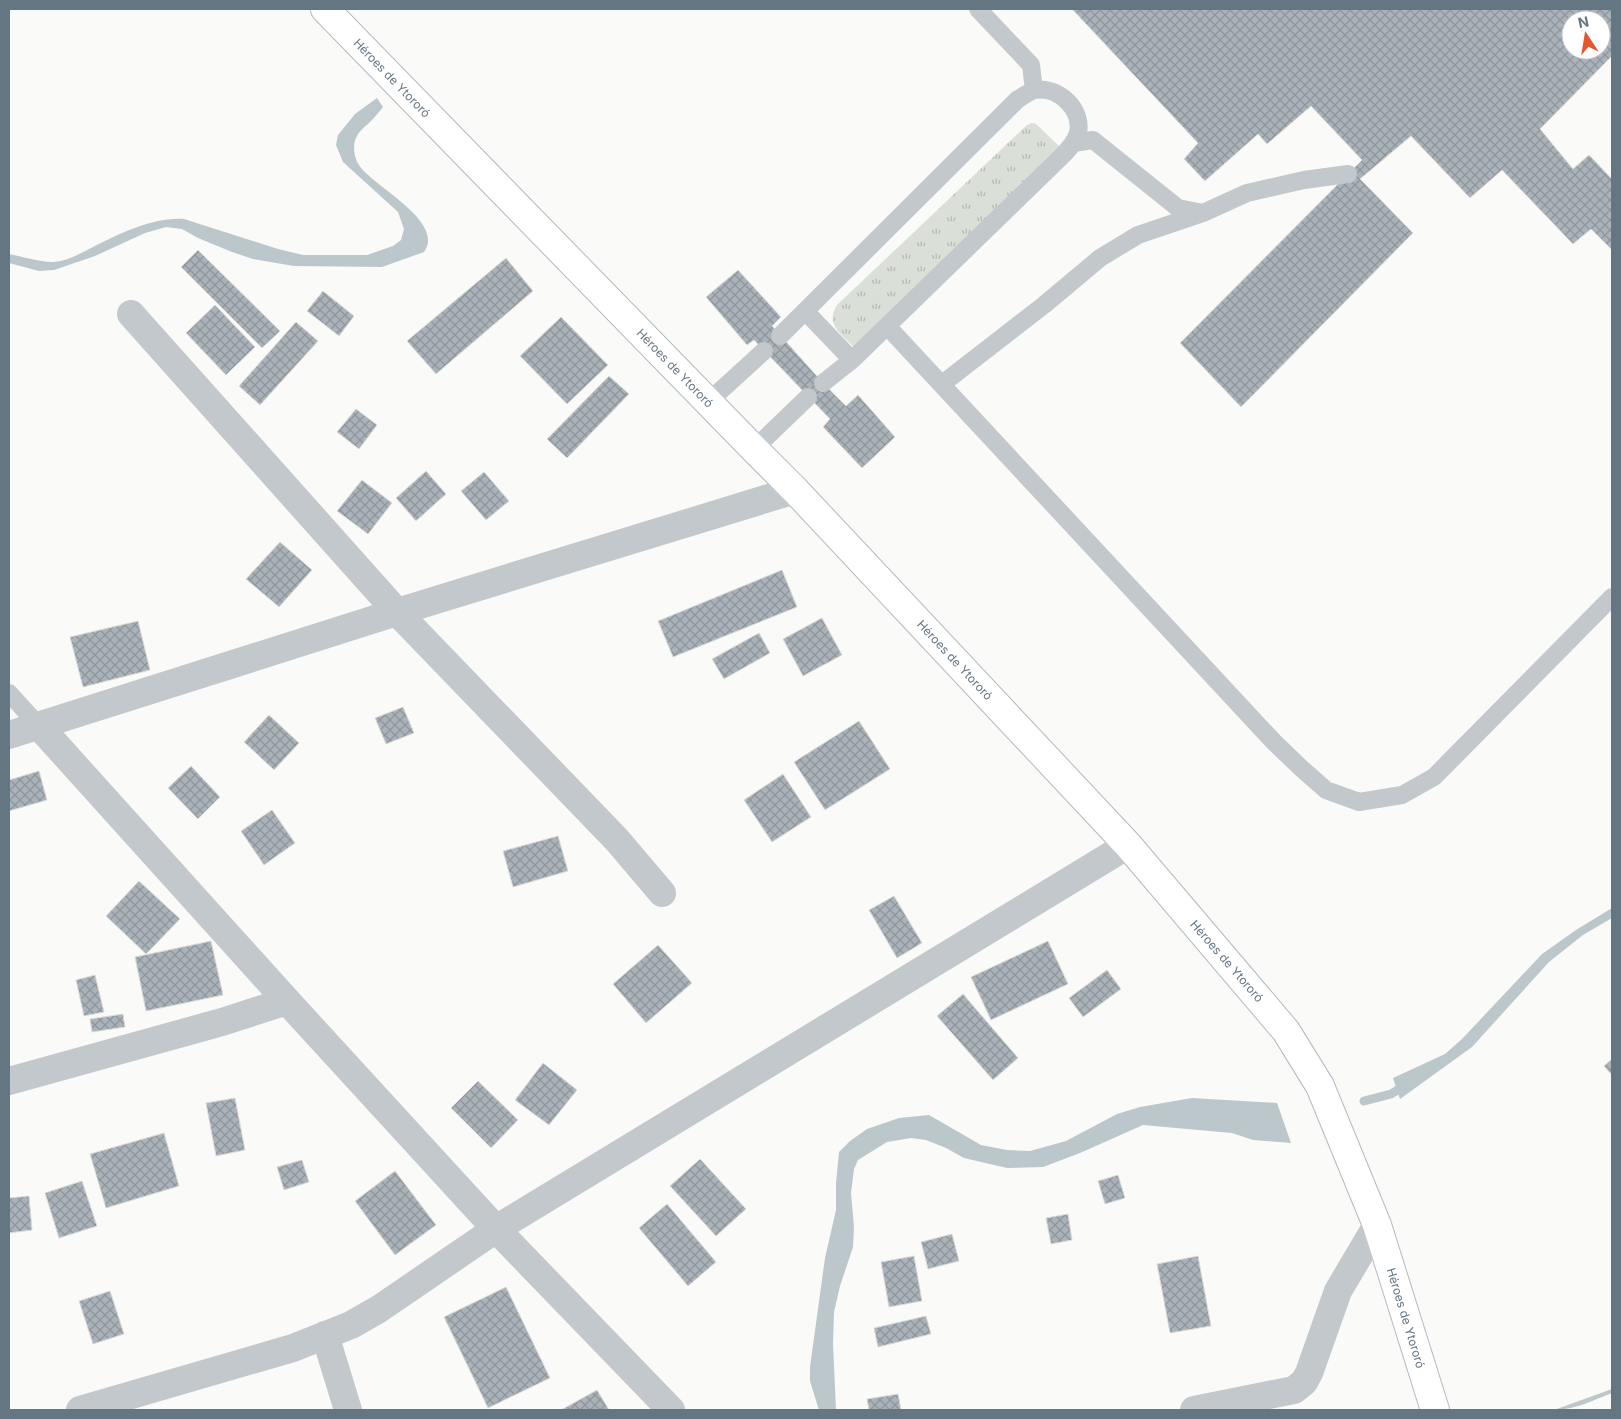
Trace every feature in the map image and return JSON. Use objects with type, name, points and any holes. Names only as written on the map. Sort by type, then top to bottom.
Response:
[{"type":"main road","name":"Héroes de Ytororó","points":[[325,9],[795,490],[1128,845],[1286,1031],[1320,1086],[1377,1225],[1435,1410]]},
{"type":"street","points":[[131,314],[397,612],[617,840],[662,893]]},
{"type":"street","points":[[9,735],[397,612],[795,490]]},
{"type":"street","points":[[39,726],[496,1229],[671,1410]]},
{"type":"street","points":[[80,1410],[293,1348],[351,1325],[379,1309],[496,1229],[1128,845]]},
{"type":"street","points":[[9,1081],[222,1022],[287,1001]]},
{"type":"street","points":[[1194,1410],[1294,1390],[1304,1382],[1309,1373],[1338,1291],[1377,1225]]},
{"type":"street","points":[[325,1335],[348,1410]]},
{"type":"lane","points":[[978,9],[1030,65],[1034,90]]},
{"type":"lane","points":[[780,336],[1018,99],[1034,90],[1048,90],[1059,94],[1073,109],[1078,123],[1078,133],[1073,143],[1060,158],[852,360],[823,383]]},
{"type":"lane","points":[[1073,143],[1093,140],[1178,208],[1203,213]]},
{"type":"lane","points":[[942,384],[1044,305],[1100,258],[1138,235],[1203,213],[1247,193],[1304,180],[1348,174]]},
{"type":"lane","points":[[805,311],[852,360]]},
{"type":"lane","points":[[887,326],[1274,742],[1326,790],[1359,802],[1402,795],[1434,777],[1612,597]]},
{"type":"lane","points":[[708,402],[764,351]]},
{"type":"lane","points":[[754,450],[808,397]]},
{"type":"lane","points":[[9,693],[39,726]]},
{"type":"green space","points":[[1031,123],[1036,124],[1062,149],[856,349],[834,324],[833,318],[837,305]]},
{"type":"shaded area","points":[[377,98],[383,107],[355,139],[354,151],[356,159],[366,173],[417,216],[425,228],[428,240],[424,252],[382,267],[294,266],[253,259],[198,238],[182,229],[166,227],[145,233],[95,256],[54,270],[39,271],[9,263],[9,254],[44,261],[64,260],[137,227],[172,219],[184,219],[303,255],[367,255],[393,246],[401,240],[404,229],[398,212],[343,162],[336,145],[338,135],[355,114]]},
{"type":"shaded area","points":[[1612,908],[1612,918],[1583,935],[1549,962],[1472,1047],[1400,1099],[1393,1078],[1445,1054],[1462,1039],[1542,954]]},
{"type":"shaded area","points":[[1192,1098],[1277,1103],[1291,1143],[1253,1140],[1232,1133],[1143,1125],[1043,1167],[1007,1168],[964,1158],[926,1140],[911,1138],[887,1142],[858,1160],[854,1169],[851,1193],[854,1227],[853,1247],[840,1286],[834,1312],[833,1344],[836,1410],[819,1410],[810,1381],[810,1367],[825,1258],[836,1210],[839,1152],[850,1141],[867,1129],[899,1118],[929,1115],[981,1145],[1007,1150],[1030,1151],[1066,1141],[1117,1114],[1140,1107]]},
{"type":"shaded area","points":[[1612,1389],[1612,1393],[1584,1404],[1554,1410]]},
{"type":"building","points":[[1072,9],[1612,9],[1611,57],[1611,10],[1561,10],[1561,60],[1608,60],[1540,129],[1573,169],[1589,155],[1612,179],[1612,250],[1591,229],[1573,244],[1502,170],[1470,198],[1411,136],[1360,179],[1413,233],[1241,407],[1180,343],[1362,160],[1311,106],[1267,144],[1258,134],[1205,181],[1184,159],[1198,143]]},
{"type":"building","points":[[198,250],[280,331],[262,348],[181,267]]},
{"type":"building","points":[[506,258],[533,291],[436,374],[407,341]]},
{"type":"building","points":[[738,270],[781,317],[772,326],[823,383],[846,406],[858,395],[895,437],[862,468],[823,427],[830,419],[754,340],[747,345],[706,297]]},
{"type":"building","points":[[323,291],[354,316],[339,336],[307,311]]},
{"type":"building","points":[[215,305],[255,347],[226,375],[186,333]]},
{"type":"building","points":[[561,317],[608,365],[567,404],[520,356]]},
{"type":"building","points":[[296,322],[318,341],[260,405],[239,386]]},
{"type":"building","points":[[609,376],[629,394],[567,458],[547,439]]},
{"type":"building","points":[[356,409],[377,425],[359,449],[337,432]]},
{"type":"building","points":[[426,471],[446,494],[416,521],[396,498]]},
{"type":"building","points":[[484,472],[509,501],[486,520],[461,491]]},
{"type":"building","points":[[362,480],[392,503],[368,534],[337,511]]},
{"type":"building","points":[[280,542],[312,570],[279,607],[246,579]]},
{"type":"building","points":[[782,570],[797,607],[673,657],[658,621]]},
{"type":"building","points":[[822,618],[842,655],[803,676],[783,639]]},
{"type":"building","points":[[138,621],[150,670],[83,687],[70,637]]},
{"type":"building","points":[[759,633],[770,653],[724,679],[712,659]]},
{"type":"building","points":[[403,707],[414,733],[386,744],[375,718]]},
{"type":"building","points":[[269,715],[299,743],[274,770],[244,742]]},
{"type":"building","points":[[859,721],[890,769],[825,810],[794,762]]},
{"type":"building","points":[[191,766],[220,797],[198,819],[168,788]]},
{"type":"building","points":[[39,771],[47,800],[9,811],[9,780]]},
{"type":"building","points":[[783,774],[811,817],[772,842],[744,800]]},
{"type":"building","points":[[272,810],[295,843],[264,865],[241,831]]},
{"type":"building","points":[[558,836],[568,871],[513,887],[503,851]]},
{"type":"building","points":[[139,881],[180,919],[146,954],[106,916]]},
{"type":"building","points":[[894,896],[922,943],[897,958],[869,910]]},
{"type":"building","points":[[211,941],[223,995],[146,1011],[135,957]]},
{"type":"building","points":[[1048,941],[1068,984],[991,1020],[971,977]]},
{"type":"building","points":[[658,945],[692,983],[646,1023],[613,984]]},
{"type":"building","points":[[1107,970],[1121,989],[1083,1017],[1069,998]]},
{"type":"building","points":[[95,975],[104,1012],[84,1016],[76,980]]},
{"type":"building","points":[[963,994],[1018,1058],[993,1080],[937,1016]]},
{"type":"building","points":[[123,1014],[125,1027],[92,1032],[90,1019]]},
{"type":"building","points":[[1612,1059],[1612,1075],[1604,1066]]},
{"type":"building","points":[[543,1063],[577,1090],[549,1125],[515,1100]]},
{"type":"building","points":[[478,1081],[518,1120],[491,1148],[451,1108]]},
{"type":"building","points":[[235,1098],[245,1150],[216,1156],[206,1103]]},
{"type":"building","points":[[164,1133],[179,1186],[106,1208],[90,1154]]},
{"type":"building","points":[[700,1159],[746,1209],[716,1236],[670,1186]]},
{"type":"building","points":[[302,1160],[309,1182],[284,1190],[277,1167]]},
{"type":"building","points":[[395,1171],[436,1225],[395,1255],[355,1201]]},
{"type":"building","points":[[1118,1175],[1125,1198],[1105,1204],[1098,1181]]},
{"type":"building","points":[[82,1181],[97,1226],[59,1238],[45,1193]]},
{"type":"building","points":[[29,1196],[32,1230],[9,1233],[9,1198]]},
{"type":"building","points":[[667,1204],[716,1262],[688,1286],[639,1228]]},
{"type":"building","points":[[1068,1214],[1072,1240],[1051,1244],[1046,1218]]},
{"type":"building","points":[[952,1234],[959,1261],[928,1269],[921,1242]]},
{"type":"building","points":[[914,1256],[922,1301],[889,1307],[881,1262]]},
{"type":"building","points":[[1198,1256],[1211,1326],[1170,1333],[1157,1264]]},
{"type":"building","points":[[506,1287],[550,1378],[488,1408],[444,1317]]},
{"type":"building","points":[[110,1291],[124,1334],[93,1344],[79,1301]]},
{"type":"building","points":[[926,1316],[931,1334],[878,1347],[874,1328]]},
{"type":"building","points":[[597,1390],[609,1410],[561,1410]]},
{"type":"building","points":[[898,1394],[901,1410],[869,1410],[867,1399]]},
{"type":"waterway","points":[[1364,1101],[1391,1094],[1406,1085]]}]
